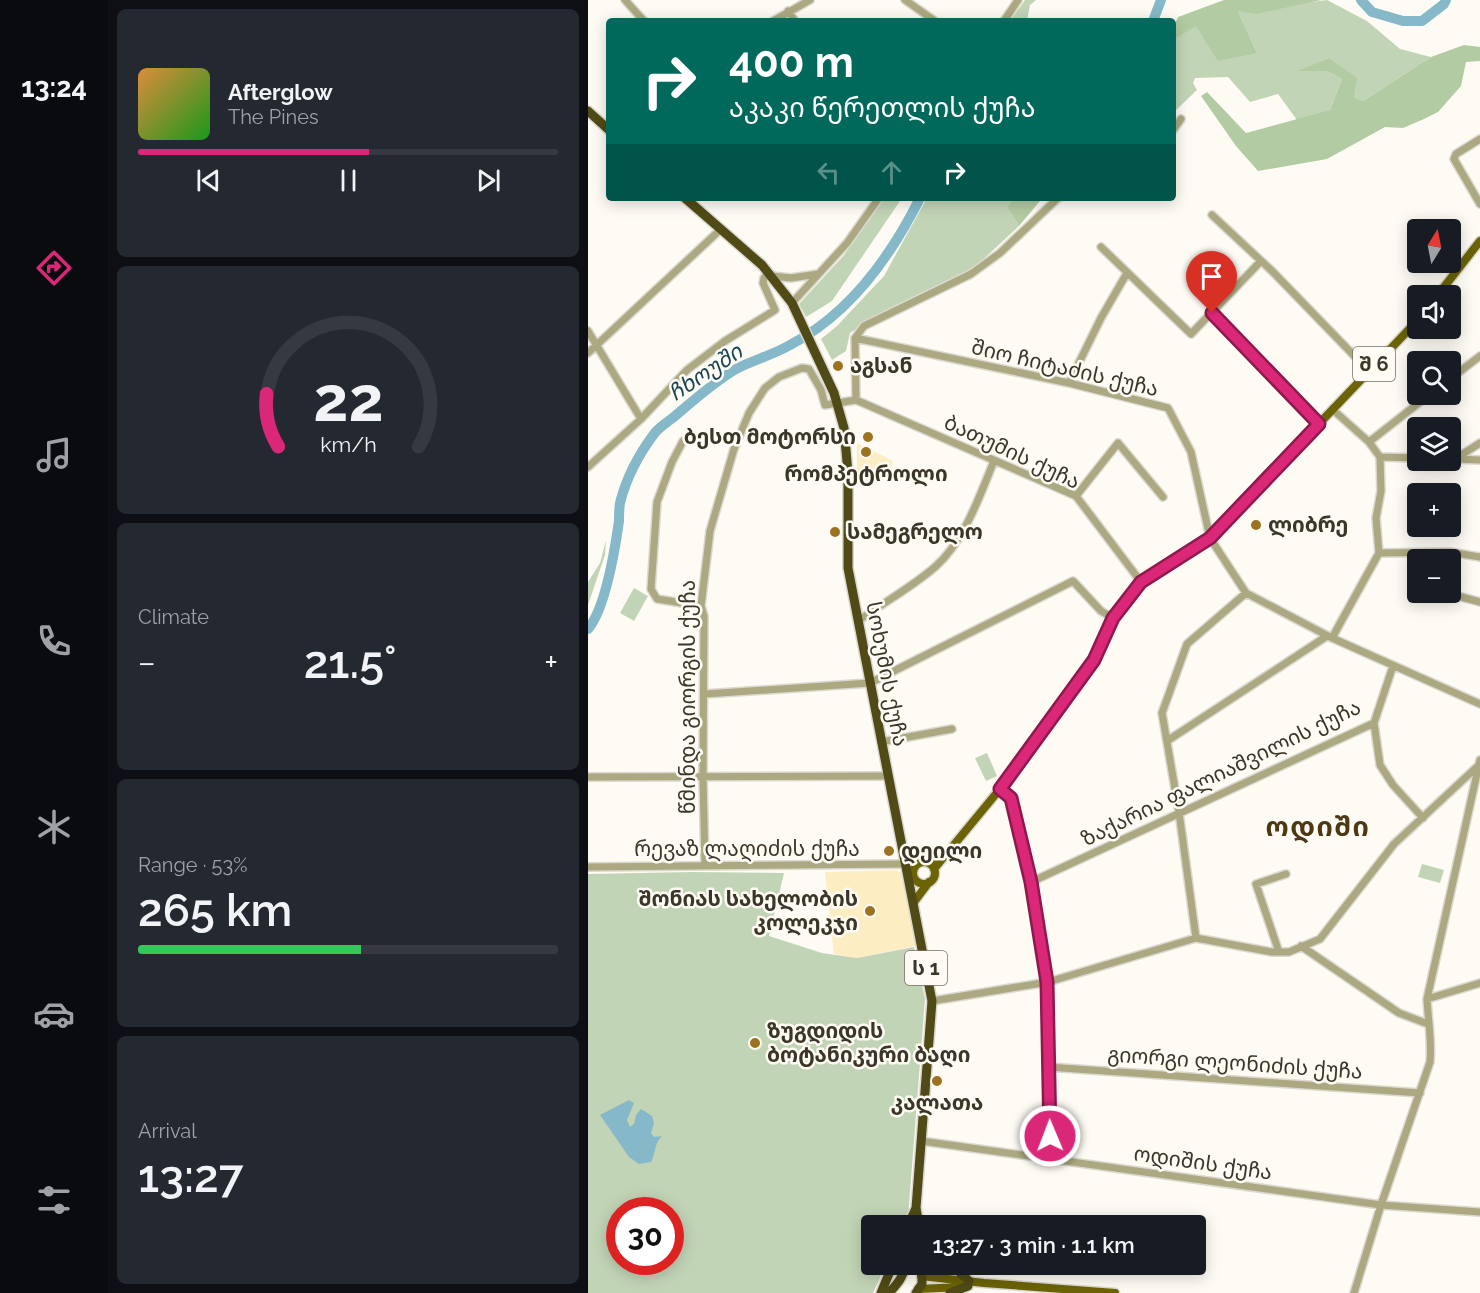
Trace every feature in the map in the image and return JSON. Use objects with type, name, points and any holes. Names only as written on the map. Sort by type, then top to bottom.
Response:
[{"type":"highway","points":[[588,111],[606,127]]},
{"type":"highway","name":"სოხუმის ქუჩა","points":[[688,201],[770,274],[795,307],[837,403],[846,444],[848,473],[848,568],[880,742],[890,776],[905,860],[912,879],[914,903],[932,1001],[916,1208]]},
{"type":"highway","name":"ს 1","points":[[913,1215],[916,1208]]},
{"type":"highway","name":"ს 1","points":[[916,1208],[917,1215]]},
{"type":"highway","points":[[881,1293],[888,1275]]},
{"type":"highway","points":[[900,1279],[906,1290],[917,1291],[922,1284],[922,1275]]},
{"type":"highway","points":[[950,1293],[968,1284],[960,1275]]},
{"type":"highway","points":[[889,1293],[900,1279]]},
{"type":"main road","points":[[1446,285],[1480,241]]},
{"type":"main road","name":"შ 6","points":[[914,903],[933,879],[934,869],[1000,789],[1094,660],[1113,618],[1141,582],[1210,538],[1407,331]]},
{"type":"main road","name":"შ 6","points":[[905,860],[922,862],[937,858],[950,850]]},
{"type":"main road","points":[[905,860],[937,858]]},
{"type":"main road","points":[[929,882],[925,884],[912,879],[914,869],[922,862],[928,863],[934,869]]},
{"type":"main road","points":[[940,1275],[968,1284]]},
{"type":"main road","points":[[917,1291],[984,1283],[1018,1289],[1115,1293]]},
{"type":"street","points":[[625,0],[641,18]]},
{"type":"street","points":[[778,18],[810,0]]},
{"type":"street","points":[[905,0],[931,18]]},
{"type":"street","points":[[1006,18],[1018,0]]},
{"type":"street","points":[[788,11],[793,18]]},
{"type":"street","points":[[1176,126],[1181,119]]},
{"type":"street","points":[[1480,139],[1456,154],[1454,159],[1480,204]]},
{"type":"street","points":[[795,307],[818,274],[847,243],[877,201]]},
{"type":"street","points":[[837,403],[856,400],[855,338],[864,326],[971,274],[1000,253],[1055,201]]},
{"type":"street","points":[[1212,215],[1261,261],[1368,370]]},
{"type":"street","points":[[588,353],[721,229]]},
{"type":"street","points":[[1101,247],[1191,334],[1261,261]]},
{"type":"street","points":[[1069,383],[1101,318],[1127,273]]},
{"type":"street","points":[[588,467],[641,419],[687,370],[775,310],[762,283],[764,278],[770,274],[791,278],[818,274]]},
{"type":"street","points":[[1212,313],[1319,424]]},
{"type":"street","points":[[588,332],[641,419]]},
{"type":"street","name":"შიო ჩიტაძის ქუჩა","points":[[855,338],[1069,383],[1168,408],[1191,452],[1210,538]]},
{"type":"street","points":[[1461,371],[1480,356]]},
{"type":"street","name":"წმინდა გიორგის ქუჩა","points":[[705,866],[704,616],[701,606],[710,531],[734,449],[749,413],[765,388],[779,377],[802,368],[809,369],[821,390],[825,405],[837,403]]},
{"type":"street","name":"ბათუმის ქუჩა","points":[[856,400],[1076,496],[1141,582]]},
{"type":"street","points":[[1370,442],[1416,405]]},
{"type":"street","points":[[1167,741],[1329,637],[1379,553],[1376,518],[1381,491],[1380,457],[1370,442],[1332,410]]},
{"type":"street","points":[[683,441],[672,462],[657,502],[651,589],[657,599],[701,606]]},
{"type":"street","points":[[1076,496],[1118,443],[1163,497]]},
{"type":"street","points":[[1461,454],[1480,443]]},
{"type":"street","points":[[1380,457],[1407,458]]},
{"type":"street","points":[[1461,459],[1480,460]]},
{"type":"street","points":[[858,621],[936,566],[955,542],[972,513],[994,461]]},
{"type":"street","points":[[1210,538],[1246,593],[1329,637],[1480,704]]},
{"type":"street","points":[[1379,553],[1450,552],[1480,557]]},
{"type":"street","points":[[705,694],[870,683],[1073,581],[1101,611],[1113,618]]},
{"type":"street","points":[[1196,938],[1179,812],[1162,713],[1186,644],[1246,593]]},
{"type":"street","points":[[1461,597],[1480,602]]},
{"type":"street","name":"ზაქარია ფალიაშვილის ქუჩა","points":[[1031,882],[1374,723],[1393,666]]},
{"type":"street","points":[[1374,723],[1380,765],[1393,785],[1423,818]]},
{"type":"street","points":[[880,742],[952,729]]},
{"type":"street","points":[[932,1001],[1047,982],[1196,938],[1279,952],[1289,952],[1320,939],[1394,844],[1480,762]]},
{"type":"street","points":[[1353,1293],[1430,1062],[1432,1042],[1428,1024],[1427,999],[1480,762]]},
{"type":"street","points":[[588,777],[890,776]]},
{"type":"street","points":[[1000,789],[1011,798],[1031,882],[1047,982],[1050,1159]]},
{"type":"street","name":"რევაზ ლაღიძის ქუჩა","points":[[588,867],[905,860]]},
{"type":"street","points":[[1279,952],[1256,884],[1286,874]]},
{"type":"street","points":[[1301,946],[1399,1012],[1428,1024]]},
{"type":"street","points":[[1427,999],[1480,983]]},
{"type":"street","name":"გიორგი ლეონიძის ქუჩა","points":[[1048,1067],[1419,1093]]},
{"type":"street","name":"ოდიშის ქუჩა","points":[[921,1141],[1381,1204],[1480,1212]]},
{"type":"shaded area","name":"რომპეტროლი","points":[[857,443],[893,461],[887,478],[857,474]]},
{"type":"shaded area","name":"შონიას სახელობის კოლეკჯი","points":[[896,870],[904,875],[916,946],[857,958],[834,954],[825,872]]},
{"type":"green space","points":[[1025,0],[1036,0],[1030,5],[1028,18],[1012,18]]},
{"type":"green space","points":[[1224,0],[1321,0],[1256,14],[1238,11],[1257,53],[1218,61],[1196,26],[1176,38],[1178,17]]},
{"type":"green space","points":[[1327,0],[1367,21],[1400,49],[1431,57],[1363,101],[1354,97],[1329,58],[1299,71],[1327,71],[1342,79],[1330,110],[1307,120],[1297,120],[1278,94],[1250,102],[1228,77],[1195,78],[1193,83],[1197,90],[1176,110],[1176,38],[1196,25],[1257,53],[1238,11]]},
{"type":"green space","points":[[1464,45],[1480,47],[1480,61],[1466,62],[1461,86],[1438,112],[1403,128],[1385,127],[1327,159],[1258,171],[1236,146],[1201,96],[1207,92],[1246,133],[1330,110],[1342,79],[1327,71],[1297,71],[1329,58],[1357,78],[1354,97],[1363,101],[1431,57]]},
{"type":"green space","points":[[882,201],[900,201],[832,301],[806,317],[799,304],[844,255]]},
{"type":"green space","points":[[925,201],[1011,201],[1007,207],[1019,226],[975,267],[888,309],[850,333],[846,351],[832,360],[821,339],[837,326],[884,276]]},
{"type":"green space","points":[[1011,201],[1040,201],[1019,226],[1007,207]]},
{"type":"green space","points":[[606,540],[605,555],[588,605],[588,582],[600,563]]},
{"type":"green space","points":[[634,588],[648,596],[634,621],[620,613]]},
{"type":"green space","points":[[987,753],[997,776],[986,781],[975,758]]},
{"type":"green space","points":[[1422,864],[1444,870],[1440,883],[1418,877]]},
{"type":"green space","name":"ზუგდიდის ბოტანიკური ბაღი","points":[[784,873],[769,936],[822,953],[857,958],[914,947],[925,999],[908,1215],[861,1215],[861,1275],[881,1275],[873,1293],[588,1293],[588,874]]},
{"type":"water","points":[[629,1100],[634,1103],[627,1120],[630,1127],[634,1124],[636,1115],[641,1109],[652,1116],[654,1123],[651,1133],[654,1137],[662,1136],[651,1162],[639,1164],[629,1157],[600,1115]]},
{"type":"waterway","name":"ჩხოუში","points":[[1154,18],[1161,0]]},
{"type":"waterway","name":"ჩხოუში","points":[[1361,0],[1372,12],[1403,21],[1422,21],[1446,0]]},
{"type":"waterway","name":"ჩხოუში","points":[[588,629],[600,607],[609,578],[620,505],[626,485],[643,450],[654,434],[704,391],[728,374],[790,345],[832,317],[867,282],[882,262],[918,201]]},
{"type":"place","name":"აგსან","points":[[838,366]]},
{"type":"place","name":"ბესთ მოტორსი","points":[[868,437]]},
{"type":"place","name":"რომპეტროლი","points":[[866,452]]},
{"type":"place","name":"ლიბრე","points":[[1256,525]]},
{"type":"place","name":"სამეგრელო","points":[[835,532]]},
{"type":"place","name":"დეილი","points":[[889,851]]},
{"type":"place","name":"შონიას სახელობის კოლეკჯი","points":[[870,911]]},
{"type":"place","name":"ზუგდიდის ბოტანიკური ბაღი","points":[[755,1043]]},
{"type":"place","name":"კალათა","points":[[937,1081]]},
{"type":"district","name":"ოდიში","points":[[1318,827]]},
{"type":"route","points":[[1050,1136],[1047,982],[1031,882],[1011,798],[1000,789],[1094,660],[1113,618],[1126,599],[1141,582],[1210,538],[1319,424],[1212,313]]}]
